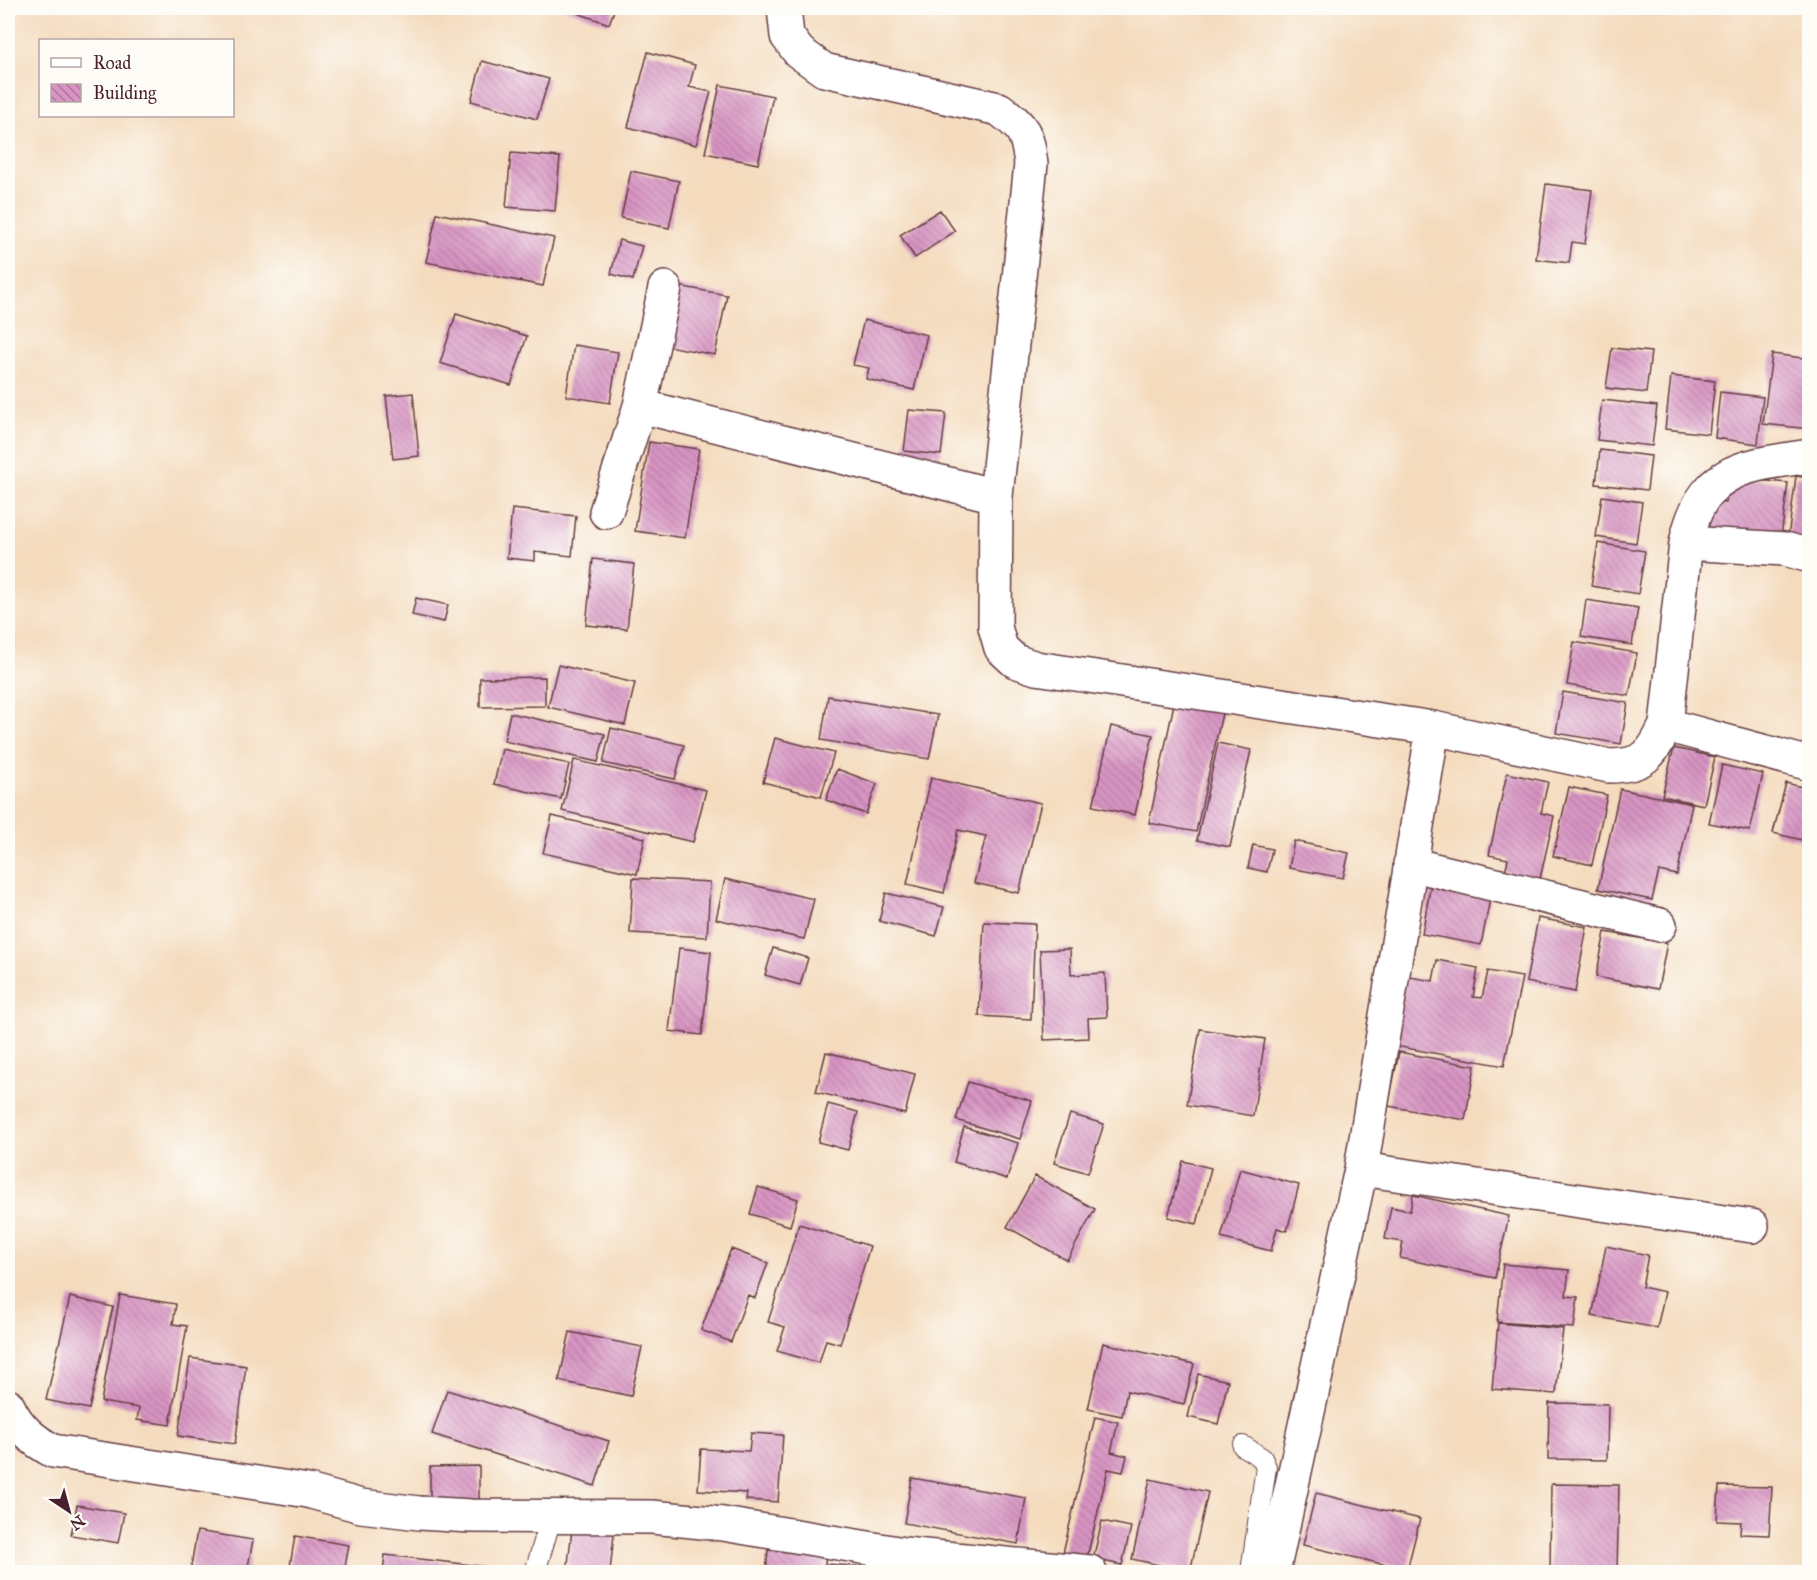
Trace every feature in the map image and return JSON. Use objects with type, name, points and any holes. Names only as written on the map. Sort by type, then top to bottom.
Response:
[{"type":"street","points":[[784,8],[787,36],[799,52],[824,70],[999,109],[1020,124],[1028,142],[1031,164],[996,496],[995,627],[1001,648],[1015,661],[1036,668],[1433,728],[1575,761],[1609,766],[1630,766],[1646,757],[1656,745],[1666,725],[1686,543],[1692,517],[1713,485],[1744,466],[1809,456]]},
{"type":"street","points":[[606,512],[640,406],[665,288]]},
{"type":"street","points":[[640,406],[996,496]]},
{"type":"street","points":[[1686,543],[1785,549],[1809,555]]},
{"type":"street","points":[[1666,725],[1809,764]]},
{"type":"street","points":[[1273,1572],[1361,1169],[1433,728]]},
{"type":"street","points":[[1410,864],[1660,925]]},
{"type":"street","points":[[1361,1169],[1752,1226]]},
{"type":"street","points":[[8,1406],[22,1430],[36,1442],[53,1451],[297,1489],[361,1506],[471,1516],[652,1516],[723,1524],[903,1563],[1090,1572]]},
{"type":"lane","points":[[1243,1446],[1262,1458],[1266,1467],[1251,1572]]},
{"type":"lane","points":[[535,1572],[552,1515]]},
{"type":"building","points":[[563,8],[615,8],[609,24]]},
{"type":"building","points":[[648,52],[695,65],[689,87],[711,92],[696,145],[628,127]]},
{"type":"building","points":[[482,61],[549,79],[537,119],[471,101]]},
{"type":"building","points":[[720,85],[773,96],[758,164],[705,153]]},
{"type":"building","points":[[511,153],[560,157],[555,211],[506,207]]},
{"type":"building","points":[[631,171],[679,181],[669,228],[621,218]]},
{"type":"building","points":[[1546,184],[1592,190],[1585,244],[1572,242],[1569,263],[1536,259]]},
{"type":"building","points":[[940,210],[955,231],[915,258],[900,235]]},
{"type":"building","points":[[437,213],[554,238],[543,286],[426,262]]},
{"type":"building","points":[[619,240],[642,246],[633,280],[611,274]]},
{"type":"building","points":[[673,285],[727,295],[715,355],[662,345]]},
{"type":"building","points":[[456,314],[527,336],[511,385],[440,363]]},
{"type":"building","points":[[864,320],[927,335],[914,390],[866,379],[869,368],[853,365]]},
{"type":"building","points":[[574,345],[618,352],[610,403],[566,396]]},
{"type":"building","points":[[1612,348],[1651,352],[1646,393],[1606,388]]},
{"type":"building","points":[[1772,354],[1810,359],[1809,429],[1763,424]]},
{"type":"building","points":[[1671,376],[1715,381],[1709,434],[1665,429]]},
{"type":"building","points":[[1720,392],[1763,397],[1758,444],[1715,438]]},
{"type":"building","points":[[413,393],[419,456],[393,459],[386,396]]},
{"type":"building","points":[[1602,400],[1657,406],[1652,446],[1597,440]]},
{"type":"building","points":[[909,410],[946,413],[941,455],[904,451]]},
{"type":"building","points":[[649,442],[699,449],[685,538],[635,531]]},
{"type":"building","points":[[1600,450],[1651,456],[1647,490],[1596,484]]},
{"type":"building","points":[[1796,476],[1810,478],[1810,540],[1788,538]]},
{"type":"building","points":[[1729,477],[1788,483],[1781,538],[1706,530],[1709,502],[1726,503]]},
{"type":"building","points":[[1602,496],[1642,502],[1636,543],[1596,537]]},
{"type":"building","points":[[512,509],[576,516],[572,556],[535,552],[535,561],[507,558]]},
{"type":"building","points":[[1598,543],[1645,551],[1638,594],[1591,586]]},
{"type":"building","points":[[593,559],[634,564],[627,629],[586,625]]},
{"type":"building","points":[[416,598],[448,605],[444,622],[412,615]]},
{"type":"building","points":[[1586,600],[1638,608],[1632,645],[1581,637]]},
{"type":"building","points":[[1574,642],[1637,653],[1629,696],[1567,685]]},
{"type":"building","points":[[558,665],[635,683],[625,725],[548,707]]},
{"type":"building","points":[[545,677],[545,706],[480,707],[480,678]]},
{"type":"building","points":[[1563,692],[1628,703],[1621,744],[1556,733]]},
{"type":"building","points":[[828,696],[938,715],[929,759],[821,740]]},
{"type":"building","points":[[1175,699],[1223,709],[1196,832],[1149,823]]},
{"type":"building","points":[[510,713],[605,734],[598,762],[504,741]]},
{"type":"building","points":[[1111,726],[1153,735],[1135,815],[1093,806]]},
{"type":"building","points":[[611,728],[684,745],[675,779],[603,763]]},
{"type":"building","points":[[775,738],[834,753],[821,797],[763,782]]},
{"type":"building","points":[[1218,743],[1251,750],[1230,847],[1197,840]]},
{"type":"building","points":[[1674,748],[1715,757],[1704,805],[1662,796]]},
{"type":"building","points":[[502,749],[569,764],[561,799],[494,784]]},
{"type":"building","points":[[574,760],[706,790],[693,842],[562,811]]},
{"type":"building","points":[[1722,765],[1763,774],[1750,831],[1709,823]]},
{"type":"building","points":[[837,769],[877,784],[866,814],[826,800]]},
{"type":"building","points":[[1507,773],[1548,782],[1541,813],[1554,816],[1540,879],[1505,872],[1508,859],[1489,855]]},
{"type":"building","points":[[931,778],[1041,803],[1019,893],[974,883],[986,836],[958,830],[944,893],[907,884]]},
{"type":"building","points":[[1786,783],[1810,789],[1810,842],[1773,833]]},
{"type":"building","points":[[1569,787],[1607,795],[1592,865],[1553,856]]},
{"type":"building","points":[[1620,789],[1692,804],[1677,875],[1659,871],[1652,900],[1598,889]]},
{"type":"building","points":[[552,816],[645,838],[637,874],[543,853]]},
{"type":"building","points":[[1294,841],[1349,853],[1343,878],[1289,868]]},
{"type":"building","points":[[1253,845],[1272,849],[1267,872],[1248,868]]},
{"type":"building","points":[[633,878],[710,882],[707,937],[630,933]]},
{"type":"building","points":[[1432,878],[1492,889],[1481,945],[1422,934]]},
{"type":"building","points":[[725,879],[814,899],[804,939],[716,919]]},
{"type":"building","points":[[886,893],[944,907],[936,936],[879,921]]},
{"type":"building","points":[[1538,918],[1587,927],[1575,992],[1526,982]]},
{"type":"building","points":[[984,922],[1035,924],[1031,1019],[979,1016]]},
{"type":"building","points":[[1605,932],[1667,943],[1658,989],[1596,977]]},
{"type":"building","points":[[679,948],[711,952],[702,1035],[669,1031]]},
{"type":"building","points":[[773,948],[808,958],[800,985],[765,975]]},
{"type":"building","points":[[1070,949],[1071,975],[1105,973],[1107,1017],[1088,1018],[1089,1038],[1044,1040],[1040,950]]},
{"type":"building","points":[[1437,960],[1478,968],[1473,997],[1482,998],[1488,971],[1522,977],[1504,1066],[1384,1044],[1404,976],[1433,981]]},
{"type":"building","points":[[1200,1029],[1265,1039],[1253,1116],[1187,1105]]},
{"type":"building","points":[[826,1052],[915,1074],[905,1114],[816,1092]]},
{"type":"building","points":[[1399,1052],[1475,1066],[1465,1120],[1388,1106]]},
{"type":"building","points":[[968,1082],[1032,1101],[1020,1139],[956,1120]]},
{"type":"building","points":[[828,1104],[858,1112],[848,1150],[818,1142]]},
{"type":"building","points":[[1070,1114],[1104,1124],[1088,1173],[1054,1163]]},
{"type":"building","points":[[964,1127],[1018,1143],[1007,1179],[954,1162]]},
{"type":"building","points":[[1183,1161],[1211,1168],[1197,1224],[1168,1217]]},
{"type":"building","points":[[1240,1169],[1299,1185],[1287,1231],[1277,1228],[1271,1251],[1221,1238]]},
{"type":"building","points":[[1035,1176],[1095,1209],[1067,1260],[1007,1227]]},
{"type":"building","points":[[758,1187],[798,1199],[790,1226],[750,1214]]},
{"type":"building","points":[[1413,1195],[1509,1216],[1495,1278],[1400,1258],[1403,1242],[1385,1239],[1391,1207],[1410,1211]]},
{"type":"building","points":[[799,1224],[870,1246],[840,1344],[826,1340],[819,1363],[777,1351],[785,1327],[768,1322]]},
{"type":"building","points":[[1606,1246],[1648,1255],[1642,1287],[1665,1292],[1657,1328],[1592,1316]]},
{"type":"building","points":[[731,1249],[768,1263],[755,1298],[748,1295],[731,1342],[701,1330]]},
{"type":"building","points":[[1503,1264],[1569,1270],[1566,1296],[1578,1297],[1574,1328],[1497,1322]]},
{"type":"building","points":[[120,1295],[176,1304],[173,1324],[187,1326],[170,1425],[137,1420],[139,1408],[101,1402]]},
{"type":"building","points":[[70,1297],[113,1307],[89,1409],[46,1400]]},
{"type":"building","points":[[1498,1323],[1563,1329],[1556,1394],[1492,1389]]},
{"type":"building","points":[[570,1332],[642,1347],[631,1396],[559,1381]]},
{"type":"building","points":[[1103,1343],[1194,1364],[1184,1404],[1127,1391],[1122,1416],[1088,1409]]},
{"type":"building","points":[[190,1358],[246,1366],[235,1444],[178,1436]]},
{"type":"building","points":[[1198,1374],[1228,1381],[1218,1424],[1188,1417]]},
{"type":"building","points":[[447,1390],[609,1441],[595,1486],[432,1434]]},
{"type":"building","points":[[1549,1403],[1608,1404],[1607,1460],[1548,1459]]},
{"type":"building","points":[[1095,1417],[1118,1422],[1111,1452],[1127,1456],[1123,1472],[1108,1469],[1086,1562],[1062,1557]]},
{"type":"building","points":[[751,1433],[783,1435],[778,1502],[746,1500],[747,1493],[698,1490],[701,1449],[749,1451]]},
{"type":"building","points":[[1808,1448],[1810,1448],[1810,1492],[1806,1492]]},
{"type":"building","points":[[479,1466],[479,1504],[430,1505],[430,1467]]},
{"type":"building","points":[[912,1478],[1026,1498],[1018,1544],[904,1523]]},
{"type":"building","points":[[1150,1479],[1208,1492],[1190,1572],[1132,1559]]},
{"type":"building","points":[[1551,1484],[1619,1485],[1617,1572],[1550,1572]]},
{"type":"building","points":[[1719,1486],[1772,1487],[1769,1535],[1740,1534],[1741,1522],[1717,1521]]},
{"type":"building","points":[[1316,1493],[1420,1519],[1407,1570],[1303,1545]]},
{"type":"building","points":[[1808,1500],[1810,1500],[1810,1538],[1806,1538]]},
{"type":"building","points":[[77,1505],[124,1513],[118,1543],[71,1535]]},
{"type":"building","points":[[1102,1521],[1131,1527],[1122,1565],[1093,1559]]},
{"type":"building","points":[[572,1529],[614,1534],[610,1572],[567,1572]]},
{"type":"building","points":[[197,1531],[253,1540],[247,1572],[190,1572]]},
{"type":"building","points":[[295,1536],[349,1545],[344,1572],[289,1572]]},
{"type":"building","points":[[768,1550],[826,1555],[824,1572],[766,1572]]},
{"type":"building","points":[[385,1555],[515,1570],[515,1572],[383,1572]]},
{"type":"building","points":[[827,1564],[877,1568],[877,1572],[826,1572]]}]
